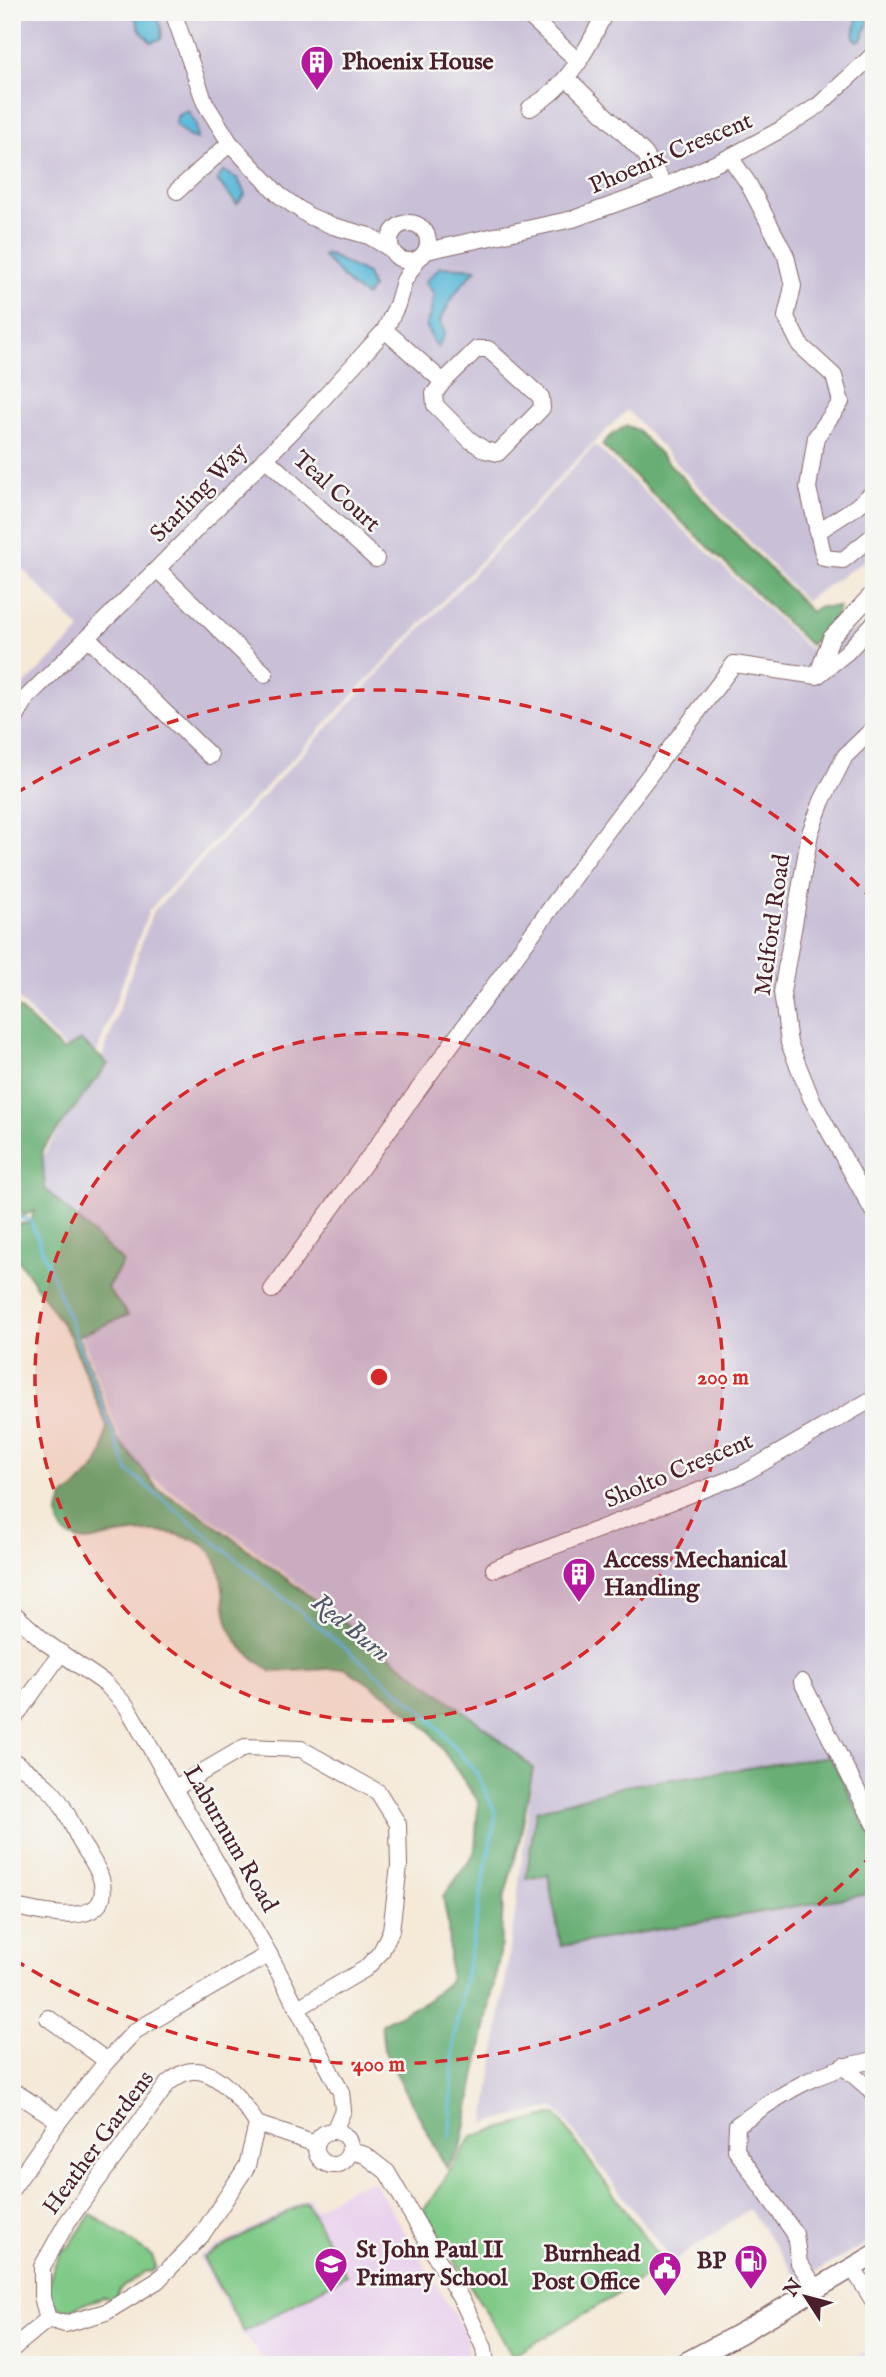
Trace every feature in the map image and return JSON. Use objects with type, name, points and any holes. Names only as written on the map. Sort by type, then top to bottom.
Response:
[{"type":"main road","points":[[681,2365],[874,2255]]},
{"type":"street","points":[[173,12],[205,103],[230,143],[279,195],[309,216],[394,247],[408,261],[422,255],[428,239],[427,233],[419,225],[406,222],[400,224],[394,247],[404,281]]},
{"type":"street","points":[[525,12],[579,62]]},
{"type":"street","points":[[530,108],[547,98],[568,79],[605,12]]},
{"type":"street","name":"Phoenix Crescent","points":[[422,255],[459,242],[573,219],[665,186],[730,157],[780,130],[819,105],[874,54]]},
{"type":"street","points":[[568,79],[645,154],[665,186]]},
{"type":"street","points":[[177,191],[230,143]]},
{"type":"street","points":[[730,157],[748,183],[786,256],[793,286],[786,317],[800,345],[834,376],[841,402],[816,437],[808,488],[824,558],[843,561],[874,535]]},
{"type":"street","name":"Phoenix Crescent","points":[[427,233],[459,242]]},
{"type":"street","name":"Starling Way","points":[[12,725],[27,697],[157,569],[338,383],[385,330],[397,305],[404,281],[422,255]]},
{"type":"street","points":[[385,330],[443,382]]},
{"type":"street","points":[[477,349],[488,349],[541,397],[542,408],[498,453],[485,450],[470,440],[435,405],[434,394],[443,382],[477,349]]},
{"type":"street","name":"Teal Court","points":[[265,458],[376,559]]},
{"type":"street","points":[[817,533],[874,492]]},
{"type":"street","points":[[157,569],[265,674]]},
{"type":"street","points":[[817,676],[831,638],[874,592]]},
{"type":"street","points":[[272,1290],[607,831],[734,664],[817,676],[847,652],[874,623]]},
{"type":"street","points":[[88,638],[210,756]]},
{"type":"street","name":"Melford Road","points":[[874,728],[845,756],[822,801],[810,833],[782,992],[789,1043],[811,1098],[874,1213]]},
{"type":"street","name":"Sholto Crescent","points":[[494,1569],[741,1475],[874,1398]]},
{"type":"street","name":"Laburnum Road","points":[[12,1612],[45,1642],[106,1684],[127,1707],[269,1954],[341,2092],[343,2110],[334,2131]]},
{"type":"street","points":[[12,1721],[61,1653]]},
{"type":"street","points":[[802,1682],[874,1824]]},
{"type":"street","points":[[175,1788],[245,1747],[301,1749],[378,1792],[398,1824],[399,1866],[391,1930],[381,1952],[365,1969],[298,2008]]},
{"type":"street","points":[[12,1760],[53,1791],[100,1877],[103,1894],[96,1908],[81,1915],[12,1906]]},
{"type":"street","points":[[12,2189],[59,2121],[135,2031],[269,1954]]},
{"type":"street","points":[[48,2018],[107,2061]]},
{"type":"street","points":[[816,2288],[799,2263],[795,2234],[736,2150],[737,2125],[789,2089],[843,2066],[874,2060]]},
{"type":"street","points":[[843,2066],[874,2093]]},
{"type":"street","name":"Heather Gardens","points":[[48,2319],[42,2297],[42,2267],[66,2224],[168,2084],[181,2074],[195,2070],[222,2081],[246,2106],[257,2123]]},
{"type":"street","points":[[12,2090],[59,2121]]},
{"type":"street","points":[[12,2349],[48,2319],[65,2324],[106,2312],[156,2281],[201,2236],[247,2166],[257,2123],[317,2143]]},
{"type":"street","points":[[334,2131],[346,2137],[350,2151],[342,2162],[328,2163],[317,2153],[317,2143],[324,2134],[334,2131]]},
{"type":"street","points":[[350,2151],[365,2155],[387,2172],[465,2306],[484,2348],[486,2365]]},
{"type":"street","points":[[852,2267],[874,2302]]},
{"type":"shaded area","points":[[12,12],[871,12],[874,15],[874,554],[805,601],[627,410],[149,910],[89,1074],[12,993],[12,697],[81,630],[12,558]]},
{"type":"shaded area","points":[[595,445],[809,649],[874,621],[874,2239],[800,2281],[749,2209],[673,2262],[555,2107],[485,2123],[533,1769],[248,1545],[129,1461],[25,1185],[100,1064],[152,913]]},
{"type":"shaded area","name":"St John Paul II Primary School","points":[[374,2181],[464,2331],[471,2365],[268,2365],[242,2332],[198,2257],[309,2198],[315,2209],[352,2187]]},
{"type":"shaded area","points":[[874,2346],[874,2365],[843,2365]]},
{"type":"green space","points":[[626,426],[637,430],[811,612],[818,607],[839,607],[835,619],[810,645],[602,445],[611,435]]},
{"type":"green space","points":[[12,1002],[63,1051],[80,1040],[108,1064],[42,1150],[45,1189],[123,1262],[107,1288],[128,1315],[78,1336],[117,1438],[158,1489],[200,1514],[487,1729],[533,1768],[520,1839],[503,1902],[500,1953],[461,2148],[447,2169],[384,2050],[381,2024],[428,2000],[450,1981],[448,1924],[443,1897],[475,1853],[478,1801],[429,1730],[392,1699],[345,1668],[272,1672],[246,1651],[229,1625],[216,1562],[210,1551],[200,1543],[179,1535],[157,1532],[122,1534],[85,1541],[65,1534],[59,1523],[58,1512],[64,1496],[74,1490],[96,1467],[103,1453],[107,1426],[70,1336],[12,1251],[12,1218],[16,1224],[31,1223],[34,1211],[23,1216],[12,1190]]},
{"type":"green space","points":[[830,1756],[874,1842],[874,1893],[561,1946],[548,1875],[526,1879],[536,1811],[624,1786]]},
{"type":"green space","points":[[556,2114],[665,2266],[513,2356],[424,2210],[473,2136]]},
{"type":"green space","points":[[306,2202],[346,2275],[244,2332],[203,2258]]},
{"type":"green space","points":[[91,2214],[152,2256],[155,2267],[119,2290],[117,2296],[111,2299],[103,2297],[70,2311],[52,2301],[49,2294],[50,2276],[62,2250],[68,2248]]},
{"type":"water","points":[[136,12],[151,12],[154,15],[161,28],[161,39],[151,42],[148,39],[138,25]]},
{"type":"water","points":[[858,12],[867,12],[868,24],[861,40],[857,41],[854,37]]},
{"type":"water","points":[[188,111],[196,124],[197,139],[188,136],[175,124],[178,115]]},
{"type":"water","points":[[224,171],[238,179],[245,194],[237,204],[217,180]]},
{"type":"water","points":[[327,254],[367,274],[372,288],[366,296],[352,287],[323,256]]},
{"type":"water","points":[[440,267],[476,269],[455,293],[440,321],[445,332],[438,347],[426,325],[434,294],[425,282]]},
{"type":"waterway","name":"Red Burn","points":[[12,1208],[15,1216],[31,1221],[128,1471],[426,1714],[476,1772],[496,1814],[454,2037],[450,2137]]},
{"type":"place","name":"Phoenix House","points":[[317,92]]},
{"type":"place","name":"Access Mechanical Handling","points":[[579,1604]]},
{"type":"place","name":"BP","points":[[751,2291]]},
{"type":"place","name":"St John Paul II Primary School","points":[[331,2294]]},
{"type":"place","name":"Burnhead Post Office","points":[[665,2298]]}]
